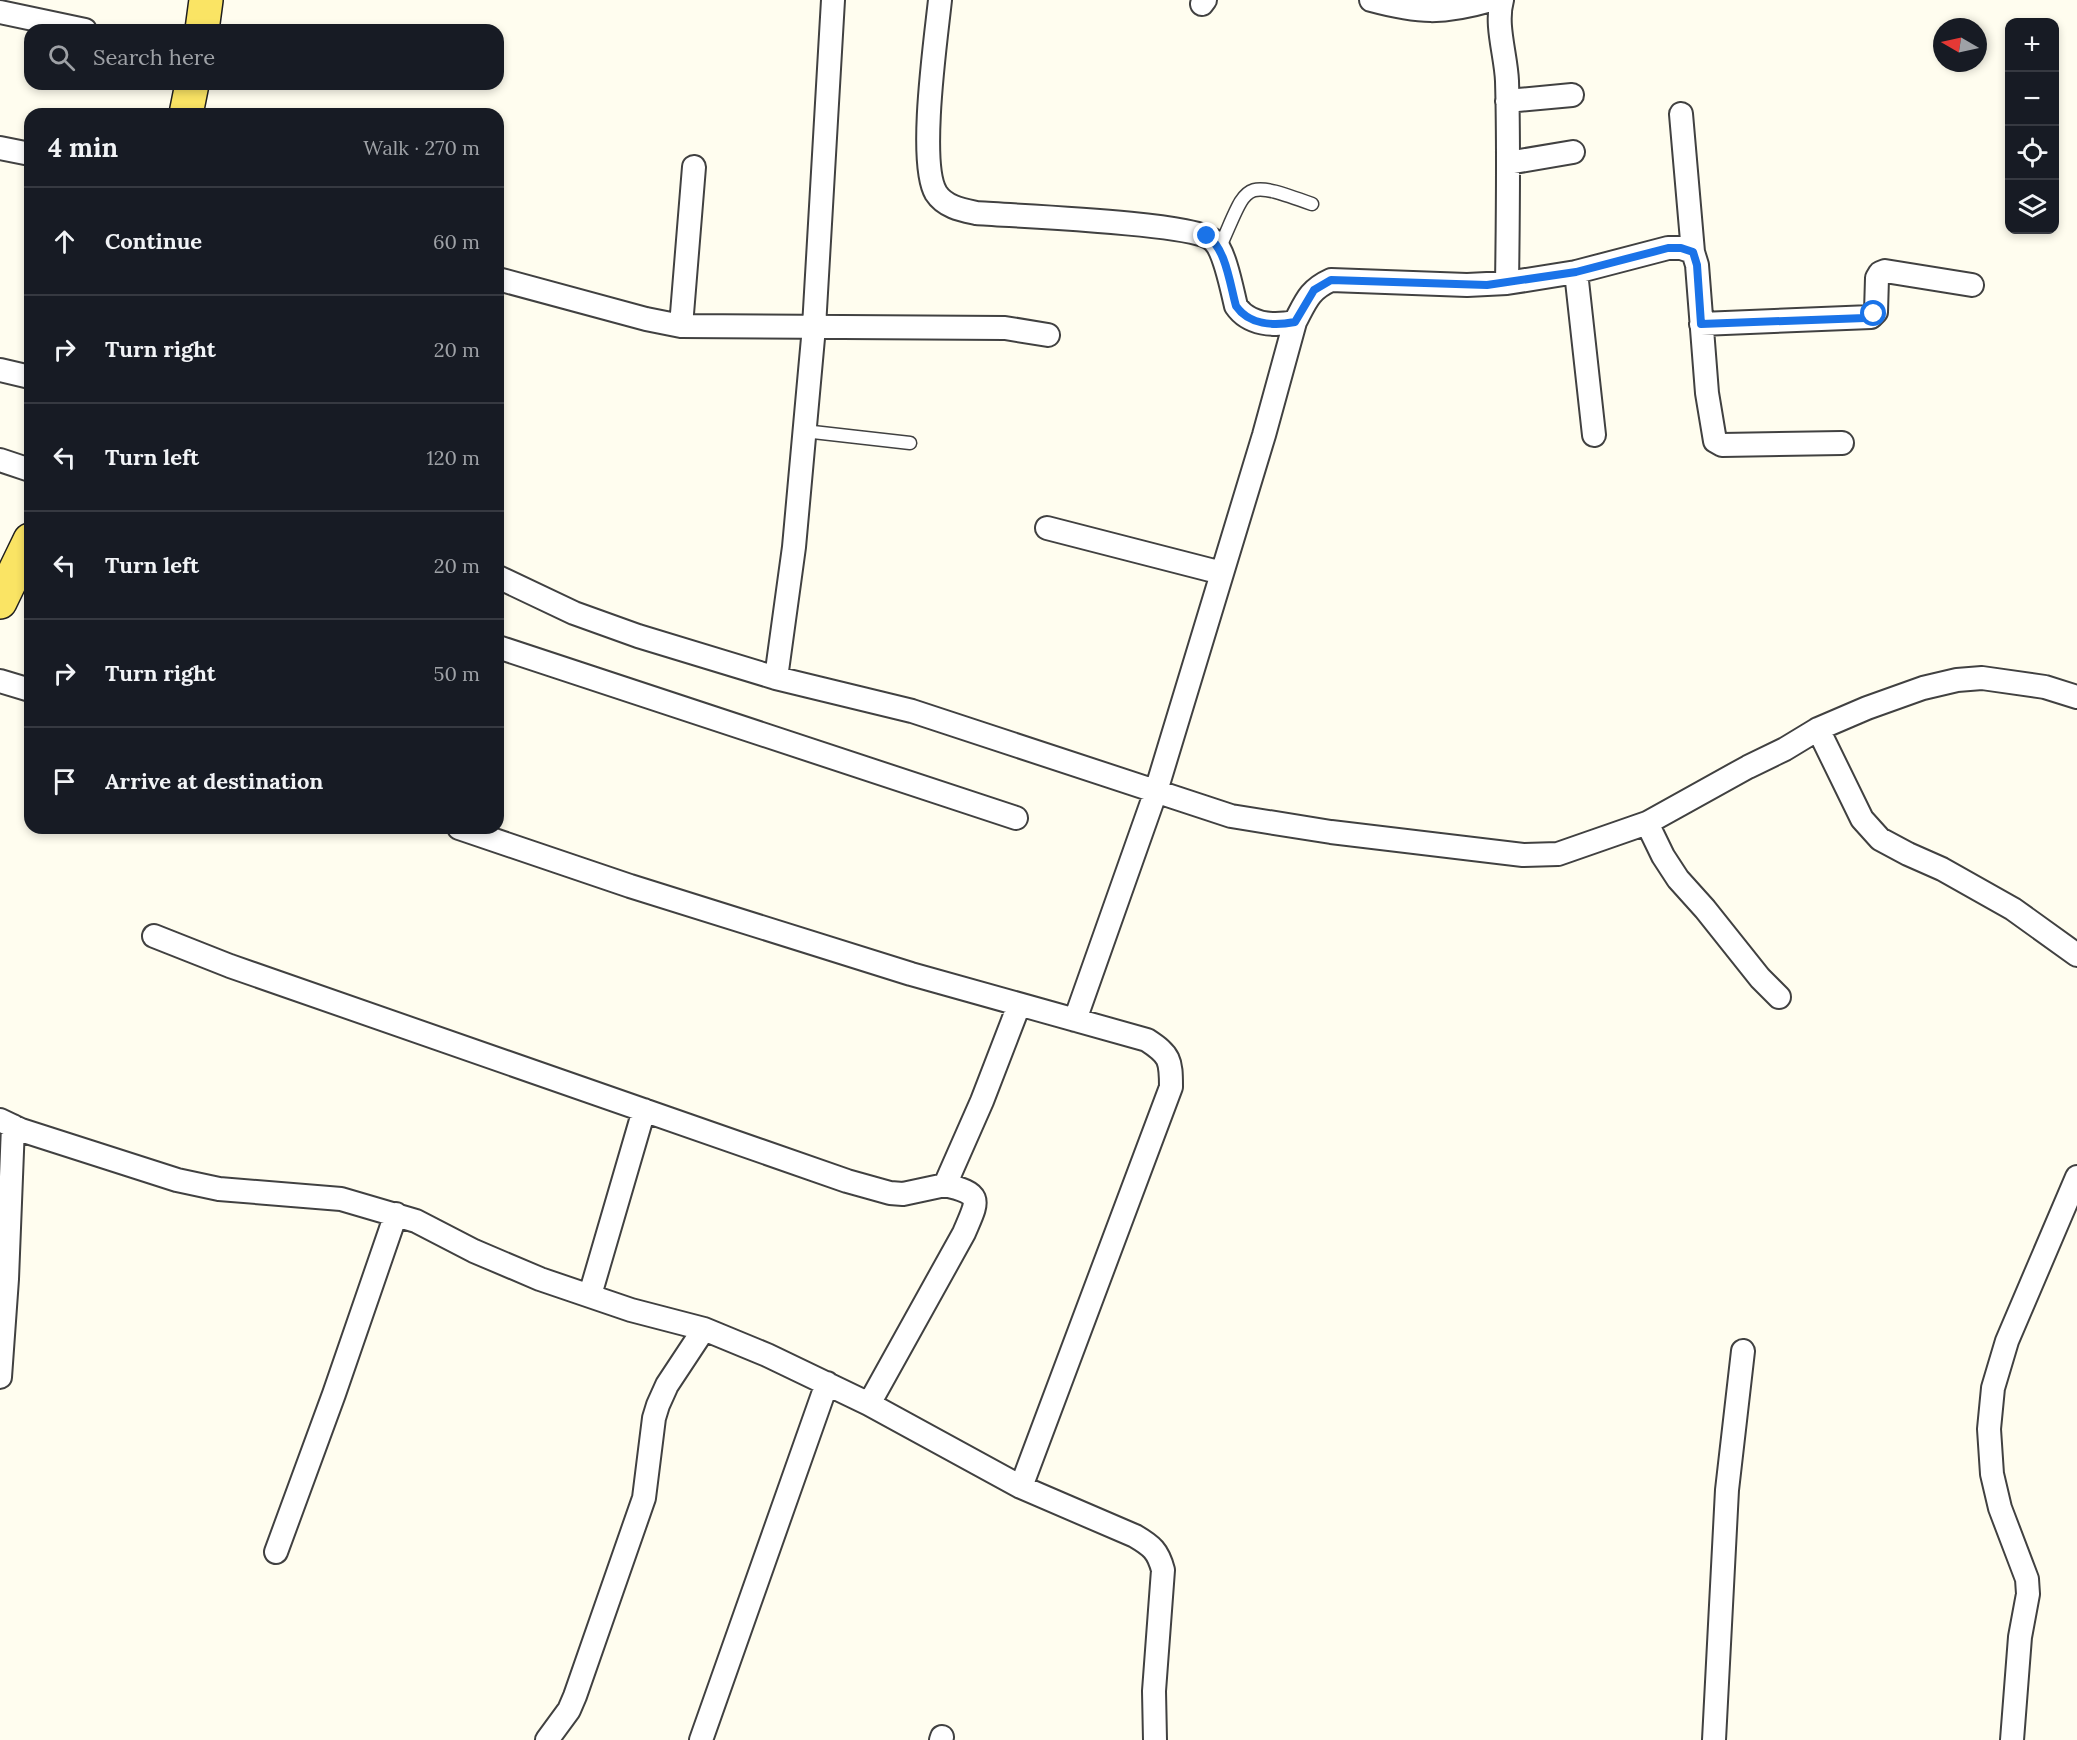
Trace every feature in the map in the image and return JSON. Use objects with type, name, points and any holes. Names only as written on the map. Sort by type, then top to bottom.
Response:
[{"type":"main road","points":[[203,24],[206,0]]},
{"type":"main road","points":[[187,108],[191,90]]},
{"type":"main road","points":[[0,602],[24,552]]},
{"type":"street","points":[[776,678],[794,547],[814,327],[833,0]]},
{"type":"street","points":[[940,0],[930,109],[929,166],[936,193],[947,203],[957,209],[976,213],[1169,227],[1207,236],[1214,240],[1220,249],[1236,306],[1241,313],[1262,323],[1295,322]]},
{"type":"street","points":[[1371,0],[1392,6],[1439,11],[1462,8],[1491,0]]},
{"type":"street","points":[[1502,0],[1499,12],[1506,68],[1507,283]]},
{"type":"street","points":[[0,12],[57,24]]},
{"type":"street","points":[[1507,102],[1572,95]]},
{"type":"street","points":[[1681,114],[1693,252],[1697,265],[1707,393],[1712,428],[1718,444],[1842,443]]},
{"type":"street","points":[[0,148],[24,153]]},
{"type":"street","points":[[1508,164],[1573,152]]},
{"type":"street","points":[[681,326],[694,167]]},
{"type":"street","points":[[1075,1020],[1156,791],[1264,435],[1295,322],[1314,290],[1331,280],[1487,285],[1507,283],[1576,272],[1668,248],[1681,248],[1693,252]]},
{"type":"street","points":[[1701,324],[1871,317],[1876,308],[1877,278],[1885,271],[1972,285]]},
{"type":"street","points":[[1576,272],[1594,435]]},
{"type":"street","points":[[504,281],[646,319],[681,326],[1005,328],[1048,335]]},
{"type":"street","points":[[0,370],[24,376]]},
{"type":"street","points":[[0,460],[24,468]]},
{"type":"street","points":[[1047,528],[1222,573]]},
{"type":"street","points":[[504,580],[574,613],[608,626],[776,678],[912,711],[1231,816],[1262,822],[1531,855],[1558,854],[1574,850],[1647,823],[1818,729],[1923,688],[1957,680],[1982,678],[2045,687],[2077,697]]},
{"type":"street","points":[[504,649],[1016,818]]},
{"type":"street","points":[[0,681],[24,688]]},
{"type":"street","points":[[1818,729],[1862,819],[1880,839],[1942,869],[2013,909],[2077,955]]},
{"type":"street","points":[[1647,823],[1663,856],[1678,879],[1760,978],[1779,997]]},
{"type":"street","points":[[477,834],[641,889],[911,974],[1147,1040],[1165,1052],[1171,1065],[1171,1087],[1021,1487]]},
{"type":"street","points":[[154,936],[230,966],[847,1180],[890,1193],[915,1193],[945,1185],[971,1192],[974,1197],[973,1212],[964,1233],[869,1404]]},
{"type":"street","points":[[945,1185],[982,1101],[1019,1005]]},
{"type":"street","points":[[590,1295],[644,1110]]},
{"type":"street","points":[[0,1377],[7,1279],[7,1123],[177,1180],[219,1189],[341,1199],[396,1214],[416,1221],[474,1251],[540,1279],[632,1310],[704,1329],[767,1355],[869,1404],[1021,1487],[1149,1544],[1160,1556],[1162,1570],[1155,1671],[1155,1740]]},
{"type":"street","points":[[2012,1740],[2019,1637],[2028,1594],[2027,1579],[2000,1508],[1992,1474],[1989,1429],[1993,1388],[2007,1341],[2077,1177]]},
{"type":"street","points":[[276,1552],[396,1214]]},
{"type":"street","points":[[546,1740],[569,1710],[575,1696],[633,1531],[644,1498],[654,1418],[658,1405],[667,1385],[704,1329]]},
{"type":"street","points":[[1714,1740],[1727,1490],[1743,1351]]},
{"type":"street","points":[[701,1740],[827,1383]]},
{"type":"lane","points":[[1220,249],[1239,204],[1247,192],[1256,188],[1269,189],[1312,204]]},
{"type":"lane","points":[[804,431],[910,443]]},
{"type":"route","points":[[1207,236],[1214,240],[1220,249],[1236,306],[1241,313],[1262,323],[1295,322],[1307,297],[1331,280],[1487,285],[1576,272],[1668,248],[1681,248],[1693,252],[1697,265],[1701,324],[1865,318],[1874,314]]}]
